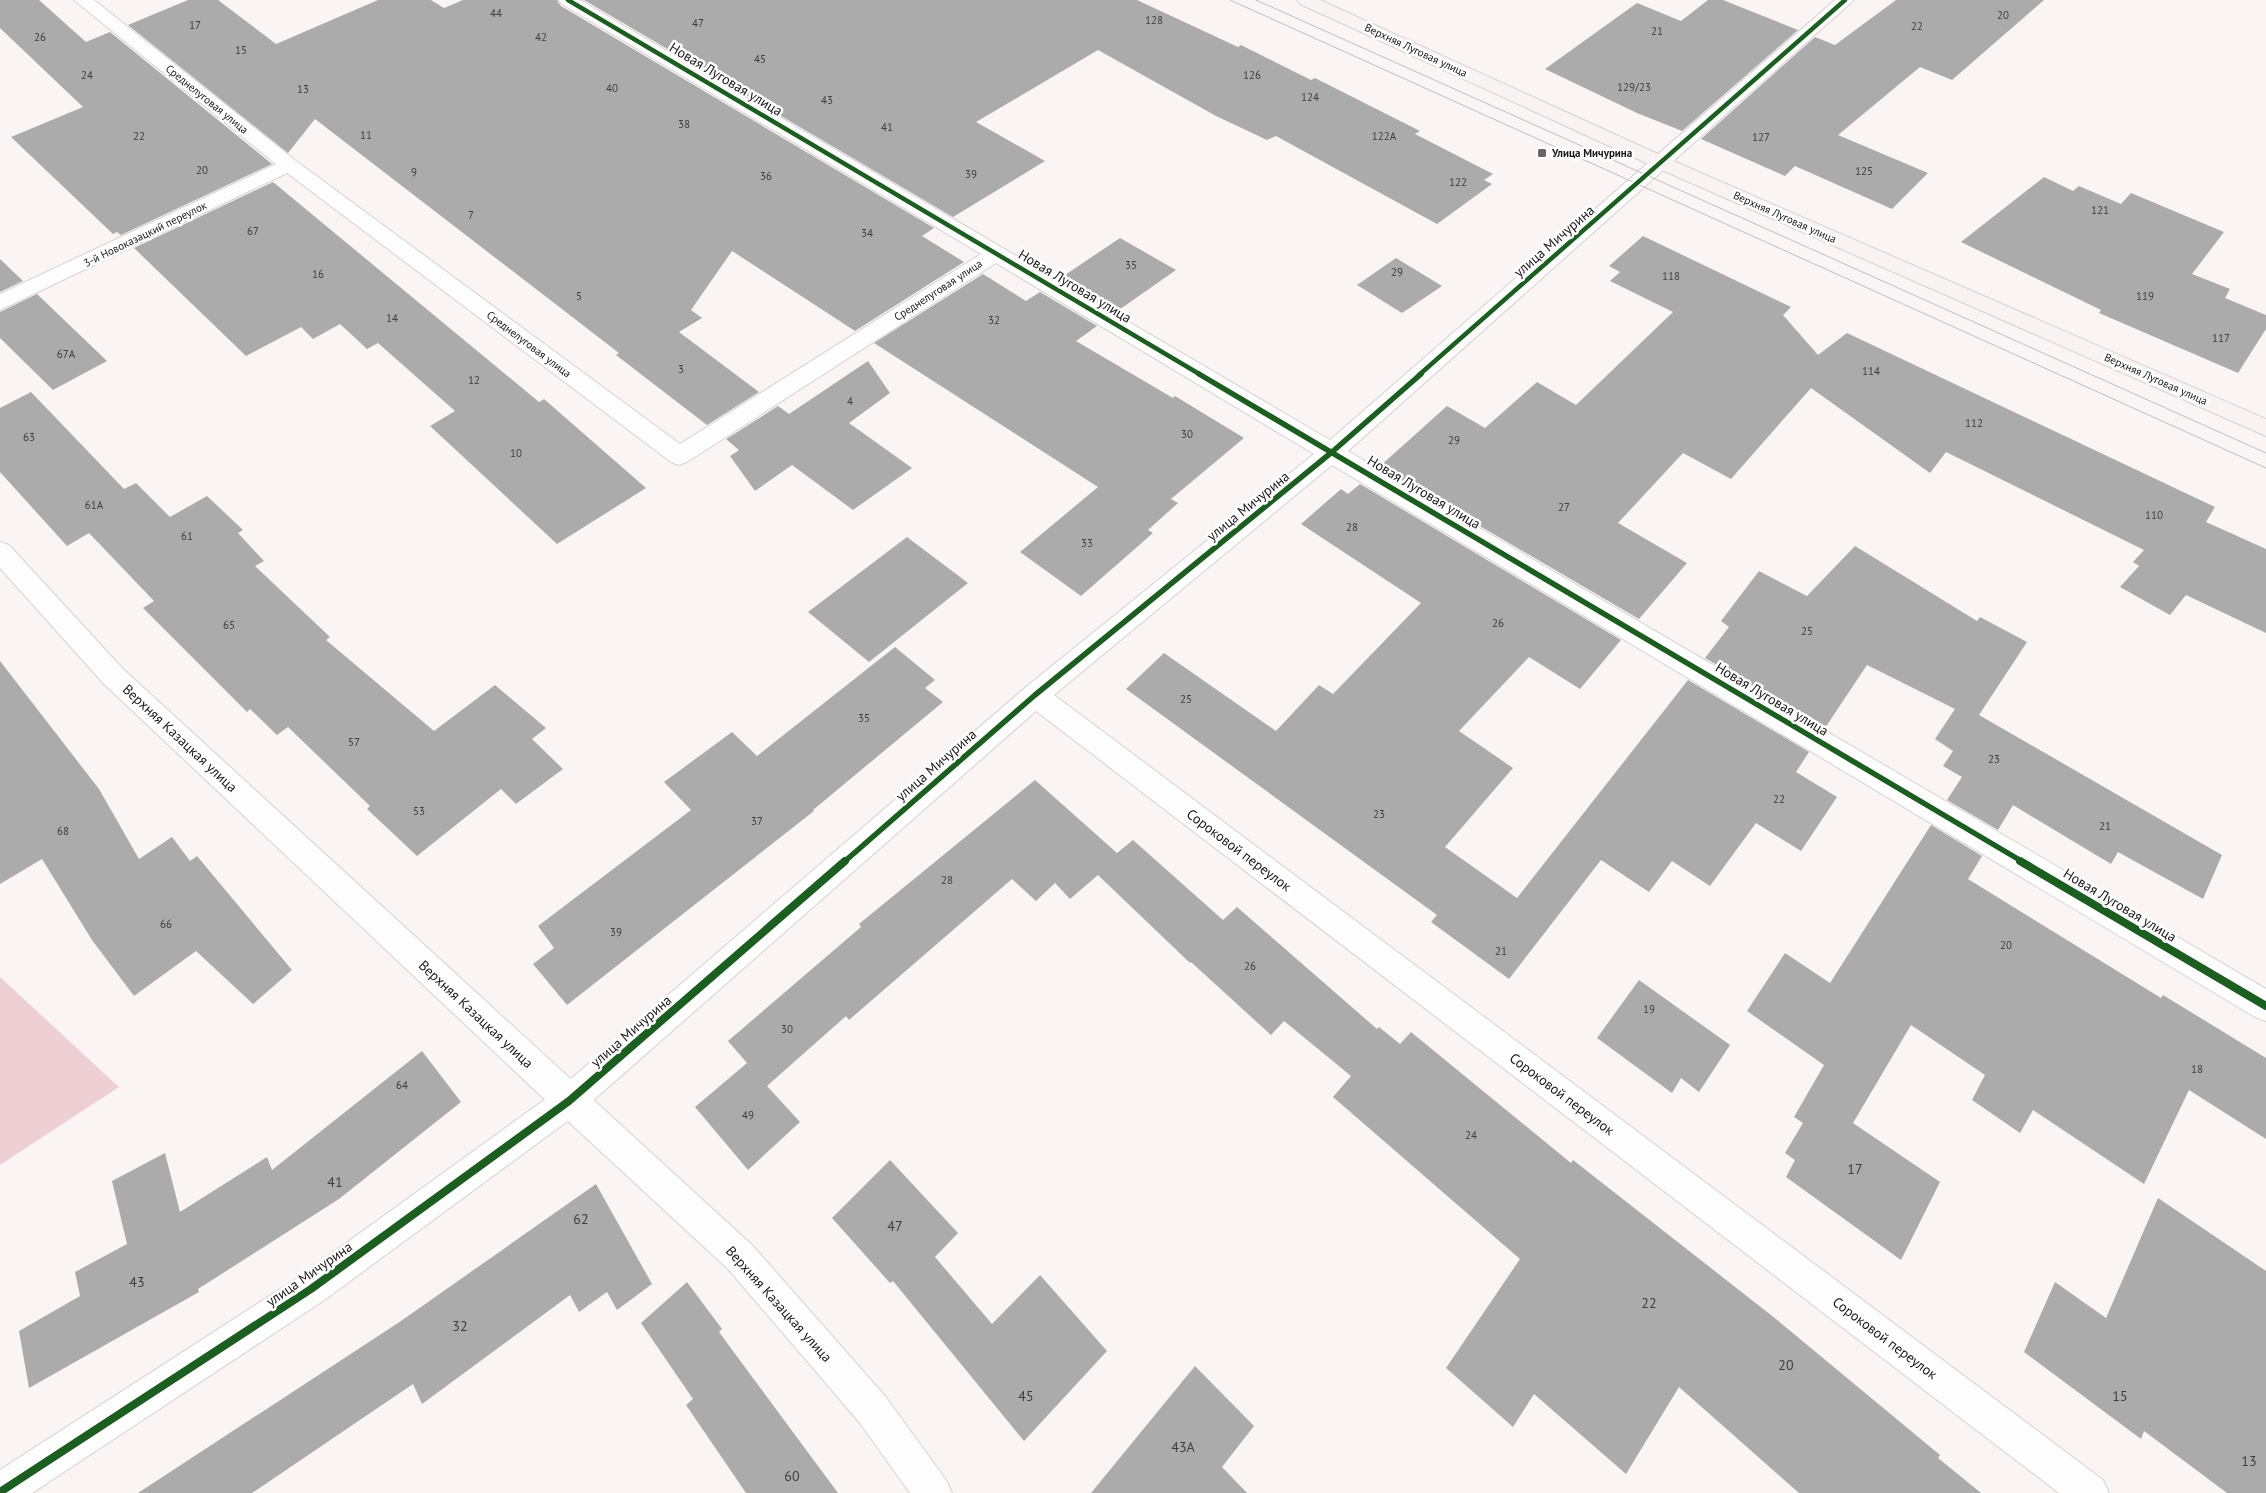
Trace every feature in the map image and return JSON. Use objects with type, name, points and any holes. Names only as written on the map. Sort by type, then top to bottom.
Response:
[{"type":"main road","name":"Верхняя Луговая улица","points":[[1306,0],[1662,163],[2266,428]]},
{"type":"street","name":"Среднелуговая улица","points":[[83,0],[289,165],[679,456],[996,254]]},
{"type":"street","name":"Новая Луговая улица","points":[[568,0],[2266,1006]]},
{"type":"street","name":"улица Мичурина","points":[[0,1492],[311,1289],[569,1101],[1035,695],[1332,452],[1845,0]]},
{"type":"street","name":"3-й Новоказацкий переулок","points":[[0,303],[289,165]]},
{"type":"street","name":"Верхняя Казацкая улица","points":[[0,552],[113,676],[569,1101],[741,1258],[872,1410],[933,1493]]},
{"type":"street","name":"Сороковой переулок","points":[[1035,695],[2090,1493]]},
{"type":"shaded area","points":[[0,977],[119,1087],[0,1165]]},
{"type":"building","points":[[0,0],[39,0],[86,42],[110,32],[272,164],[121,235],[117,232],[113,234],[11,137],[83,107],[0,28]]},
{"type":"building","points":[[188,0],[218,0],[276,44],[378,0],[431,0],[444,8],[463,0],[557,0],[561,6],[934,228],[922,236],[964,262],[855,331],[732,251],[691,310],[702,318],[679,332],[759,392],[707,425],[616,355],[619,353],[315,119],[288,153],[128,25]]},
{"type":"building","points":[[584,0],[1137,0],[1238,47],[1241,45],[1311,80],[1315,78],[1420,131],[1415,134],[1493,174],[1484,180],[1492,184],[1437,224],[1276,136],[1267,140],[1216,116],[1098,50],[976,122],[1045,161],[953,217]]},
{"type":"building","points":[[1708,0],[1723,0],[1798,30],[1682,131],[1637,113],[1545,69],[1637,3],[1681,21]]},
{"type":"building","points":[[1896,0],[2044,0],[1952,80],[1920,67],[1838,135],[1928,173],[1892,209],[1795,166],[1785,176],[1701,139],[1815,37],[1835,45]]},
{"type":"building","points":[[2044,177],[2073,191],[2079,186],[2121,204],[2131,193],[2224,232],[2192,274],[2230,289],[2225,298],[2266,315],[2266,329],[2238,373],[2099,313],[2101,310],[1961,242]]},
{"type":"building","points":[[273,182],[539,402],[544,399],[646,488],[557,544],[430,426],[455,411],[378,343],[367,349],[340,324],[313,339],[301,327],[246,356],[134,248]]},
{"type":"building","points":[[1643,236],[1791,307],[1783,315],[1818,355],[1847,333],[2215,507],[2206,522],[2266,549],[2266,633],[2186,595],[2170,615],[2120,587],[2139,566],[2133,562],[2144,550],[1946,452],[1930,473],[1811,388],[1731,479],[1683,453],[1618,523],[1687,563],[1639,619],[1379,467],[1447,406],[1485,428],[1537,382],[1576,405],[1673,312],[1610,281],[1620,272],[1609,266]]},
{"type":"building","points":[[1120,238],[1176,270],[1116,312],[1059,279]]},
{"type":"building","points":[[1396,258],[1442,286],[1402,313],[1357,285]]},
{"type":"building","points":[[0,259],[23,281],[0,292]]},
{"type":"building","points":[[983,274],[1026,301],[1040,292],[1097,326],[1076,341],[1173,398],[1175,396],[1244,438],[1171,499],[1178,503],[1148,530],[1153,533],[1081,596],[1020,552],[1098,487],[874,343]]},
{"type":"building","points":[[37,294],[107,361],[53,390],[0,338],[0,312]]},
{"type":"building","points":[[868,361],[890,393],[849,423],[912,468],[853,510],[792,465],[755,491],[730,456],[739,450],[726,439],[778,406],[789,414]]},
{"type":"building","points":[[31,392],[124,489],[136,483],[170,517],[207,496],[243,530],[238,533],[264,561],[255,566],[330,637],[326,640],[434,731],[495,685],[546,728],[532,739],[563,769],[516,804],[501,789],[417,856],[367,809],[370,806],[288,727],[277,735],[250,709],[247,712],[143,608],[154,601],[89,533],[67,546],[0,472],[0,408]]},
{"type":"building","points":[[1360,484],[1621,640],[1580,689],[1529,657],[1459,731],[1513,768],[1445,847],[1517,898],[1688,680],[1809,752],[1796,772],[1837,797],[1801,851],[1756,823],[1710,886],[1672,861],[1649,892],[1601,860],[1509,979],[1431,922],[1437,915],[1126,689],[1164,653],[1276,731],[1319,685],[1333,694],[1421,603],[1301,524],[1341,489],[1348,494]]},
{"type":"building","points":[[907,537],[968,583],[869,662],[808,612]]},
{"type":"building","points":[[1855,546],[1977,621],[1980,617],[2027,642],[1979,715],[2222,855],[2203,899],[2118,852],[2111,864],[2013,805],[1998,830],[1947,800],[1962,777],[1943,766],[1953,751],[1935,739],[1955,709],[1867,665],[1825,728],[1705,658],[1729,627],[1721,621],[1759,571],[1807,596]]},
{"type":"building","points":[[895,647],[935,680],[925,688],[943,702],[814,811],[567,1005],[533,964],[554,948],[538,926],[691,810],[664,782],[732,732],[757,756]]},
{"type":"building","points":[[0,661],[99,789],[139,859],[172,837],[190,861],[197,856],[292,970],[253,1004],[196,951],[134,996],[92,940],[42,859],[0,884]]},
{"type":"building","points":[[1035,780],[1117,853],[1133,840],[1223,920],[1237,907],[1377,1029],[1379,1027],[1400,1044],[1411,1032],[1571,1163],[1573,1160],[1776,1319],[1940,1455],[1938,1458],[1981,1493],[1799,1493],[1679,1387],[1626,1474],[1534,1394],[1513,1427],[1446,1368],[1520,1259],[1333,1097],[1351,1076],[1284,1021],[1271,1035],[1190,963],[1098,875],[1070,899],[1055,883],[1036,901],[1012,879],[849,1020],[846,1016],[767,1086],[800,1122],[748,1170],[695,1107],[747,1063],[761,1079],[728,1041],[861,927],[859,924]]},
{"type":"building","points":[[1931,825],[1982,856],[1968,879],[2161,998],[2163,995],[2266,1058],[2266,1139],[2189,1090],[2144,1184],[2033,1110],[2020,1133],[1972,1100],[1985,1075],[1911,1025],[1853,1123],[1940,1182],[1901,1260],[1786,1177],[1795,1160],[1785,1153],[1803,1123],[1794,1117],[1824,1065],[1747,1011],[1785,953],[1830,983]]},
{"type":"building","points":[[1639,980],[1730,1045],[1699,1092],[1681,1078],[1672,1093],[1597,1038]]},
{"type":"building","points":[[422,1051],[461,1102],[339,1199],[198,1289],[199,1292],[29,1388],[19,1331],[80,1296],[75,1272],[127,1244],[112,1181],[165,1153],[180,1212],[267,1157],[272,1170]]},
{"type":"building","points":[[890,1160],[958,1233],[935,1257],[992,1324],[1040,1275],[1107,1351],[1024,1441],[893,1281],[890,1283],[832,1218]]},
{"type":"building","points":[[596,1184],[652,1284],[617,1310],[607,1292],[579,1312],[570,1295],[422,1404],[413,1384],[252,1493],[138,1493],[401,1321]]},
{"type":"building","points":[[2158,1198],[2266,1271],[2266,1493],[2227,1493],[2144,1431],[2141,1439],[2024,1352],[2055,1282],[2106,1318]]},
{"type":"building","points":[[687,1282],[722,1329],[719,1332],[838,1493],[746,1493],[686,1405],[693,1399],[641,1323]]},
{"type":"building","points":[[1195,1366],[1254,1426],[1222,1467],[1247,1493],[1091,1493]]},
{"type":"tram line","points":[[1230,0],[2266,468]]},
{"type":"tram line","points":[[1256,0],[2266,453]]},
{"type":"cycle path","points":[[568,0],[2266,1006]]},
{"type":"cycle path","points":[[0,1492],[311,1289],[569,1101],[1035,695],[1332,452],[1845,0]]},
{"type":"place","name":"Улица Мичурина","points":[[1542,153]]}]
